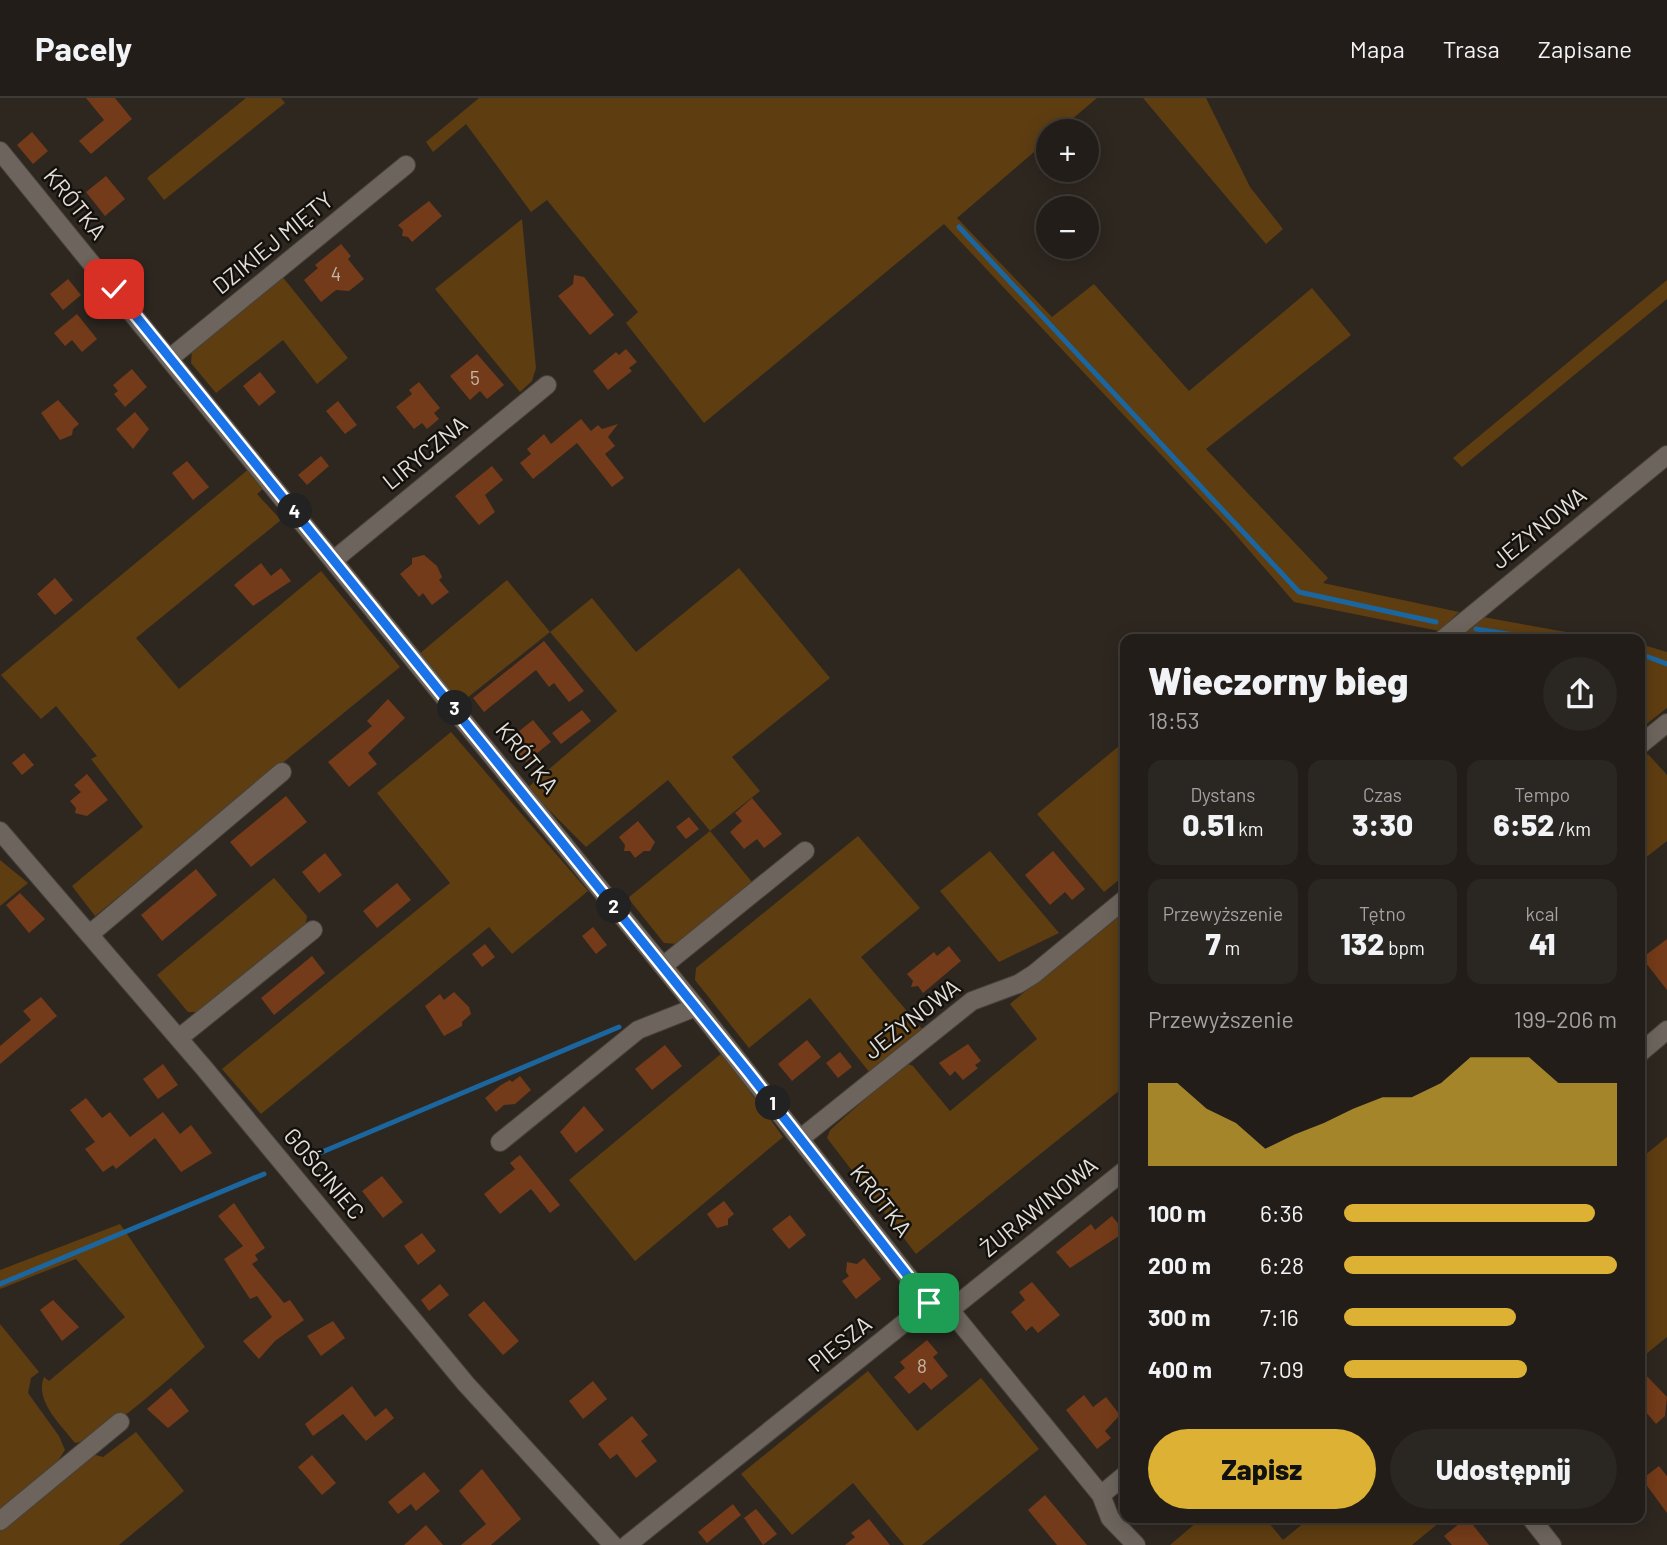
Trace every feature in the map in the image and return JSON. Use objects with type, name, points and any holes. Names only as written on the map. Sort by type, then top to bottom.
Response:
[{"type":"street","name":"KRÓTKA","points":[[0,151],[335,559],[801,1138],[929,1303]]},
{"type":"street","name":"DZIKIEJ MIĘTY","points":[[170,358],[407,164]]},
{"type":"street","name":"LIRYCZNA","points":[[335,559],[547,385]]},
{"type":"street","name":"JEŻYNOWA","points":[[1449,634],[1667,455]]},
{"type":"street","points":[[1645,741],[1667,723]]},
{"type":"street","points":[[90,934],[282,772]]},
{"type":"street","name":"GOŚCINIEC","points":[[0,831],[179,1038],[466,1384],[613,1545]]},
{"type":"street","points":[[663,966],[805,851]]},
{"type":"street","name":"JEŻYNOWA","points":[[801,1138],[972,1001],[1018,984],[1034,974],[1120,903]]},
{"type":"street","points":[[179,1038],[313,930]]},
{"type":"street","points":[[500,1142],[638,1030],[696,1007]]},
{"type":"street","points":[[1645,1049],[1667,1030]]},
{"type":"street","name":"ŻURAWINOWA","points":[[950,1310],[1120,1174]]},
{"type":"street","points":[[929,1303],[950,1310],[1101,1495],[1110,1518],[1136,1545]]},
{"type":"street","name":"PIESZA","points":[[627,1545],[929,1303]]},
{"type":"street","points":[[0,1521],[120,1422]]},
{"type":"street","points":[[1101,1495],[1120,1479]]},
{"type":"street","points":[[1535,1523],[1552,1545]]},
{"type":"shaded area","points":[[246,98],[281,98],[285,103],[164,200],[147,178]]},
{"type":"shaded area","points":[[479,98],[1097,98],[1072,119],[1036,119],[1036,150],[957,218],[1052,317],[1094,284],[1189,391],[1312,288],[1351,335],[1206,449],[1328,578],[1323,583],[1459,612],[1439,631],[1294,602],[1228,526],[944,224],[704,423],[626,323],[638,312],[547,200],[531,212],[466,124],[433,152],[426,142]]},
{"type":"shaded area","points":[[1143,98],[1206,98],[1250,187],[1283,229],[1266,244]]},
{"type":"shaded area","points":[[522,219],[536,368],[532,381],[520,392],[435,289]]},
{"type":"shaded area","points":[[281,275],[348,358],[317,384],[283,340],[216,393],[191,363],[192,349]]},
{"type":"shaded area","points":[[1667,280],[1667,299],[1462,467],[1453,458]]},
{"type":"shaded area","points":[[250,468],[264,488],[257,494],[281,520],[136,638],[179,689],[321,571],[400,667],[95,916],[72,886],[143,827],[91,759],[97,756],[56,706],[41,719],[1,675]]},
{"type":"shaded area","points":[[739,568],[830,678],[732,757],[760,791],[710,831],[668,780],[586,847],[527,788],[617,711],[550,632],[592,598],[636,652]]},
{"type":"shaded area","points":[[507,580],[550,632],[462,702],[418,655]]},
{"type":"shaded area","points":[[1477,616],[1577,634],[1456,634]]},
{"type":"shaded area","points":[[1645,645],[1667,652],[1667,708],[1645,725]]},
{"type":"shaded area","points":[[451,732],[588,891],[512,954],[489,927],[261,1114],[222,1069],[450,883],[377,793]]},
{"type":"shaded area","points":[[1120,745],[1120,879],[1104,892],[1037,814]]},
{"type":"shaded area","points":[[1648,754],[1667,775],[1667,841],[1645,858],[1645,756]]},
{"type":"shaded area","points":[[710,831],[752,882],[677,944],[664,943],[628,898]]},
{"type":"shaded area","points":[[858,836],[920,908],[861,957],[923,1030],[870,1073],[810,998],[749,1048],[695,980],[696,968]]},
{"type":"shaded area","points":[[990,851],[1059,933],[999,962],[940,891]]},
{"type":"shaded area","points":[[0,860],[28,883],[0,906]]},
{"type":"shaded area","points":[[274,878],[307,916],[305,928],[204,1012],[188,1012],[157,975]]},
{"type":"shaded area","points":[[1120,912],[1120,1090],[916,1254],[827,1138],[830,1130],[906,1063],[913,1066],[950,1111],[1037,1039],[1010,1004]]},
{"type":"shaded area","points":[[722,1053],[783,1137],[635,1261],[569,1180]]},
{"type":"shaded area","points":[[1667,1137],[1667,1337],[1645,1355],[1645,1155]]},
{"type":"shaded area","points":[[120,1224],[205,1347],[123,1417],[105,1430],[75,1443],[46,1404],[42,1386],[44,1377],[49,1381],[125,1317],[76,1259],[0,1289],[0,1270]]},
{"type":"shaded area","points":[[0,1324],[39,1372],[31,1378],[28,1393],[59,1436],[65,1450],[52,1470],[0,1512]]},
{"type":"shaded area","points":[[868,1371],[917,1431],[981,1378],[1039,1449],[922,1545],[904,1545],[853,1483],[792,1535],[741,1474]]},
{"type":"shaded area","points":[[136,1432],[184,1491],[119,1545],[0,1545],[0,1529],[92,1454],[103,1457]]},
{"type":"shaded area","points":[[1196,1523],[1269,1523],[1283,1540],[1304,1523],[1439,1523],[1412,1545],[1170,1545]]},
{"type":"building","points":[[86,98],[115,98],[132,119],[91,154],[79,141],[104,120]]},
{"type":"building","points":[[32,132],[48,151],[33,164],[17,145]]},
{"type":"building","points":[[106,176],[125,199],[105,216],[86,192]]},
{"type":"building","points":[[429,201],[442,216],[412,242],[408,237],[402,236],[403,230],[398,225]]},
{"type":"building","points":[[341,244],[351,256],[348,259],[364,279],[349,291],[336,290],[321,302],[304,280],[318,268],[315,265]]},
{"type":"building","points":[[574,275],[584,277],[614,315],[590,335],[558,296],[573,284]]},
{"type":"building","points":[[68,279],[81,295],[63,310],[50,294]]},
{"type":"building","points":[[77,314],[97,339],[82,352],[72,340],[65,346],[54,333]]},
{"type":"building","points":[[626,349],[637,362],[629,368],[632,371],[608,390],[593,371],[616,352],[619,355]]},
{"type":"building","points":[[477,354],[504,385],[487,399],[480,391],[470,400],[450,376]]},
{"type":"building","points":[[132,369],[147,387],[125,407],[114,394],[118,391],[113,385]]},
{"type":"building","points":[[260,372],[276,392],[259,406],[243,386]]},
{"type":"building","points":[[419,382],[440,408],[434,413],[439,419],[427,429],[422,423],[414,429],[396,407],[412,394],[409,390]]},
{"type":"building","points":[[58,400],[79,424],[73,429],[72,435],[60,440],[41,413]]},
{"type":"building","points":[[338,401],[357,425],[345,434],[326,411]]},
{"type":"building","points":[[135,412],[149,429],[133,449],[116,429]]},
{"type":"building","points":[[581,419],[591,431],[598,425],[602,429],[618,424],[608,437],[615,446],[605,454],[624,478],[612,487],[577,443],[533,479],[520,463],[531,454],[527,449],[544,434],[551,444]]},
{"type":"building","points":[[321,456],[329,466],[307,485],[298,475]]},
{"type":"building","points":[[187,461],[209,487],[193,500],[172,473]]},
{"type":"building","points":[[492,466],[503,480],[485,495],[495,512],[479,525],[455,496]]},
{"type":"building","points":[[424,555],[437,566],[442,577],[439,580],[449,592],[432,605],[423,593],[419,597],[400,574],[412,564],[412,558]]},
{"type":"building","points":[[261,563],[271,576],[281,568],[291,581],[253,606],[234,585]]},
{"type":"building","points":[[55,578],[73,600],[55,615],[37,594]]},
{"type":"building","points":[[544,641],[584,691],[569,702],[554,683],[549,687],[536,670],[484,712],[473,698]]},
{"type":"building","points":[[388,699],[405,718],[368,753],[377,764],[349,787],[328,762],[372,726],[367,721]]},
{"type":"building","points":[[582,710],[591,721],[561,744],[552,733]]},
{"type":"building","points":[[533,720],[551,742],[526,762],[508,740]]},
{"type":"building","points":[[24,753],[34,765],[22,775],[12,763]]},
{"type":"building","points":[[87,774],[108,800],[87,816],[75,813],[76,808],[70,801],[81,792],[74,785]]},
{"type":"building","points":[[286,796],[307,822],[251,867],[230,842]]},
{"type":"building","points":[[752,798],[782,834],[764,848],[757,839],[744,849],[730,832],[742,821],[735,813]]},
{"type":"building","points":[[689,817],[699,829],[686,839],[676,827]]},
{"type":"building","points":[[638,821],[655,842],[650,851],[644,851],[635,858],[630,851],[624,851],[625,845],[619,837]]},
{"type":"building","points":[[1053,851],[1085,889],[1072,900],[1065,892],[1050,905],[1025,875]]},
{"type":"building","points":[[325,853],[342,875],[319,893],[302,872]]},
{"type":"building","points":[[196,869],[217,895],[162,941],[141,915]]},
{"type":"building","points":[[397,883],[411,900],[377,928],[363,911]]},
{"type":"building","points":[[20,893],[45,919],[29,933],[6,905]]},
{"type":"building","points":[[593,927],[607,945],[596,954],[582,936]]},
{"type":"building","points":[[1667,939],[1667,990],[1645,962],[1645,956]]},
{"type":"building","points":[[485,944],[495,957],[482,967],[472,954]]},
{"type":"building","points":[[949,946],[961,961],[923,993],[918,986],[911,987],[913,981],[907,974],[934,952],[937,956]]},
{"type":"building","points":[[312,956],[325,973],[274,1015],[261,998]]},
{"type":"building","points":[[454,992],[469,1007],[471,1014],[462,1022],[462,1026],[444,1036],[425,1006],[440,994],[444,1000]]},
{"type":"building","points":[[41,997],[57,1016],[0,1064],[0,1046],[31,1020],[23,1011]]},
{"type":"building","points":[[807,1040],[821,1057],[792,1081],[778,1064]]},
{"type":"building","points":[[968,1044],[981,1061],[975,1065],[978,1068],[963,1080],[955,1071],[950,1076],[939,1063]]},
{"type":"building","points":[[665,1045],[682,1066],[652,1090],[635,1069]]},
{"type":"building","points":[[840,1052],[852,1067],[838,1078],[826,1063]]},
{"type":"building","points":[[163,1064],[178,1085],[158,1099],[143,1079]]},
{"type":"building","points":[[520,1076],[531,1090],[515,1104],[504,1105],[496,1112],[485,1098],[501,1085]]},
{"type":"building","points":[[86,1098],[102,1118],[110,1112],[130,1137],[163,1112],[180,1134],[191,1125],[212,1153],[181,1172],[155,1138],[116,1169],[113,1165],[103,1172],[85,1149],[95,1142],[70,1110]]},
{"type":"building","points":[[584,1106],[604,1130],[576,1153],[560,1132]]},
{"type":"building","points":[[520,1155],[560,1205],[550,1213],[531,1189],[500,1214],[484,1194],[515,1169],[510,1163]]},
{"type":"building","points":[[382,1176],[403,1202],[383,1218],[362,1191]]},
{"type":"building","points":[[724,1201],[734,1214],[728,1219],[728,1225],[717,1228],[707,1214]]},
{"type":"building","points":[[234,1203],[265,1248],[255,1255],[258,1260],[252,1264],[284,1303],[290,1300],[304,1320],[275,1341],[259,1359],[243,1341],[272,1317],[257,1296],[250,1299],[224,1259],[243,1246],[218,1216]]},
{"type":"building","points":[[790,1215],[806,1235],[789,1249],[772,1229]]},
{"type":"building","points":[[1112,1216],[1120,1226],[1120,1235],[1070,1268],[1056,1252],[1091,1224],[1095,1230]]},
{"type":"building","points":[[422,1233],[436,1251],[418,1265],[404,1246]]},
{"type":"building","points":[[864,1258],[881,1279],[856,1299],[842,1281],[849,1276],[846,1272],[847,1262],[857,1264]]},
{"type":"building","points":[[1032,1282],[1060,1315],[1038,1333],[1032,1326],[1026,1331],[1011,1312],[1025,1300],[1019,1292]]},
{"type":"building","points":[[440,1284],[449,1295],[429,1311],[421,1300]]},
{"type":"building","points":[[53,1300],[79,1327],[62,1341],[40,1310]]},
{"type":"building","points":[[484,1301],[519,1341],[503,1355],[468,1315]]},
{"type":"building","points":[[333,1321],[345,1338],[321,1356],[307,1336]]},
{"type":"building","points":[[927,1340],[938,1353],[933,1357],[948,1376],[931,1390],[924,1382],[909,1394],[894,1377],[905,1368],[900,1362]]},
{"type":"building","points":[[1645,1374],[1667,1397],[1665,1416],[1656,1424],[1645,1411]]},
{"type":"building","points":[[593,1381],[607,1399],[583,1419],[569,1401]]},
{"type":"building","points":[[352,1386],[375,1417],[386,1408],[394,1418],[366,1441],[343,1414],[313,1436],[305,1424]]},
{"type":"building","points":[[171,1388],[189,1411],[168,1428],[147,1409]]},
{"type":"building","points":[[1084,1395],[1093,1407],[1106,1397],[1120,1415],[1105,1431],[1111,1438],[1097,1449],[1066,1410]]},
{"type":"building","points":[[632,1416],[648,1435],[641,1441],[657,1461],[636,1478],[617,1454],[610,1459],[598,1444]]},
{"type":"building","points":[[312,1455],[336,1483],[322,1495],[298,1467]]},
{"type":"building","points":[[1659,1466],[1667,1476],[1667,1513],[1645,1483],[1645,1477]]},
{"type":"building","points":[[482,1469],[521,1519],[491,1545],[461,1545],[486,1524],[459,1491]]},
{"type":"building","points":[[424,1472],[440,1491],[416,1511],[411,1504],[398,1514],[388,1502]]},
{"type":"building","points":[[1045,1495],[1087,1545],[1057,1545],[1028,1510]]},
{"type":"building","points":[[733,1504],[741,1515],[707,1543],[698,1532]]},
{"type":"building","points":[[756,1509],[777,1534],[763,1545],[744,1518]]},
{"type":"building","points":[[869,1519],[890,1545],[845,1545],[855,1537],[851,1533]]},
{"type":"building","points":[[1460,1523],[1470,1523],[1489,1545],[1452,1545],[1444,1536]]},
{"type":"building","points":[[426,1525],[443,1545],[404,1545]]},
{"type":"waterway","points":[[959,227],[1299,592],[1436,622]]},
{"type":"waterway","points":[[1476,629],[1508,634]]},
{"type":"waterway","points":[[1645,656],[1667,664]]},
{"type":"waterway","points":[[315,1155],[619,1027]]},
{"type":"waterway","points":[[0,1284],[264,1174]]},
{"type":"route","points":[[114,289],[748,1072],[929,1303]]}]
